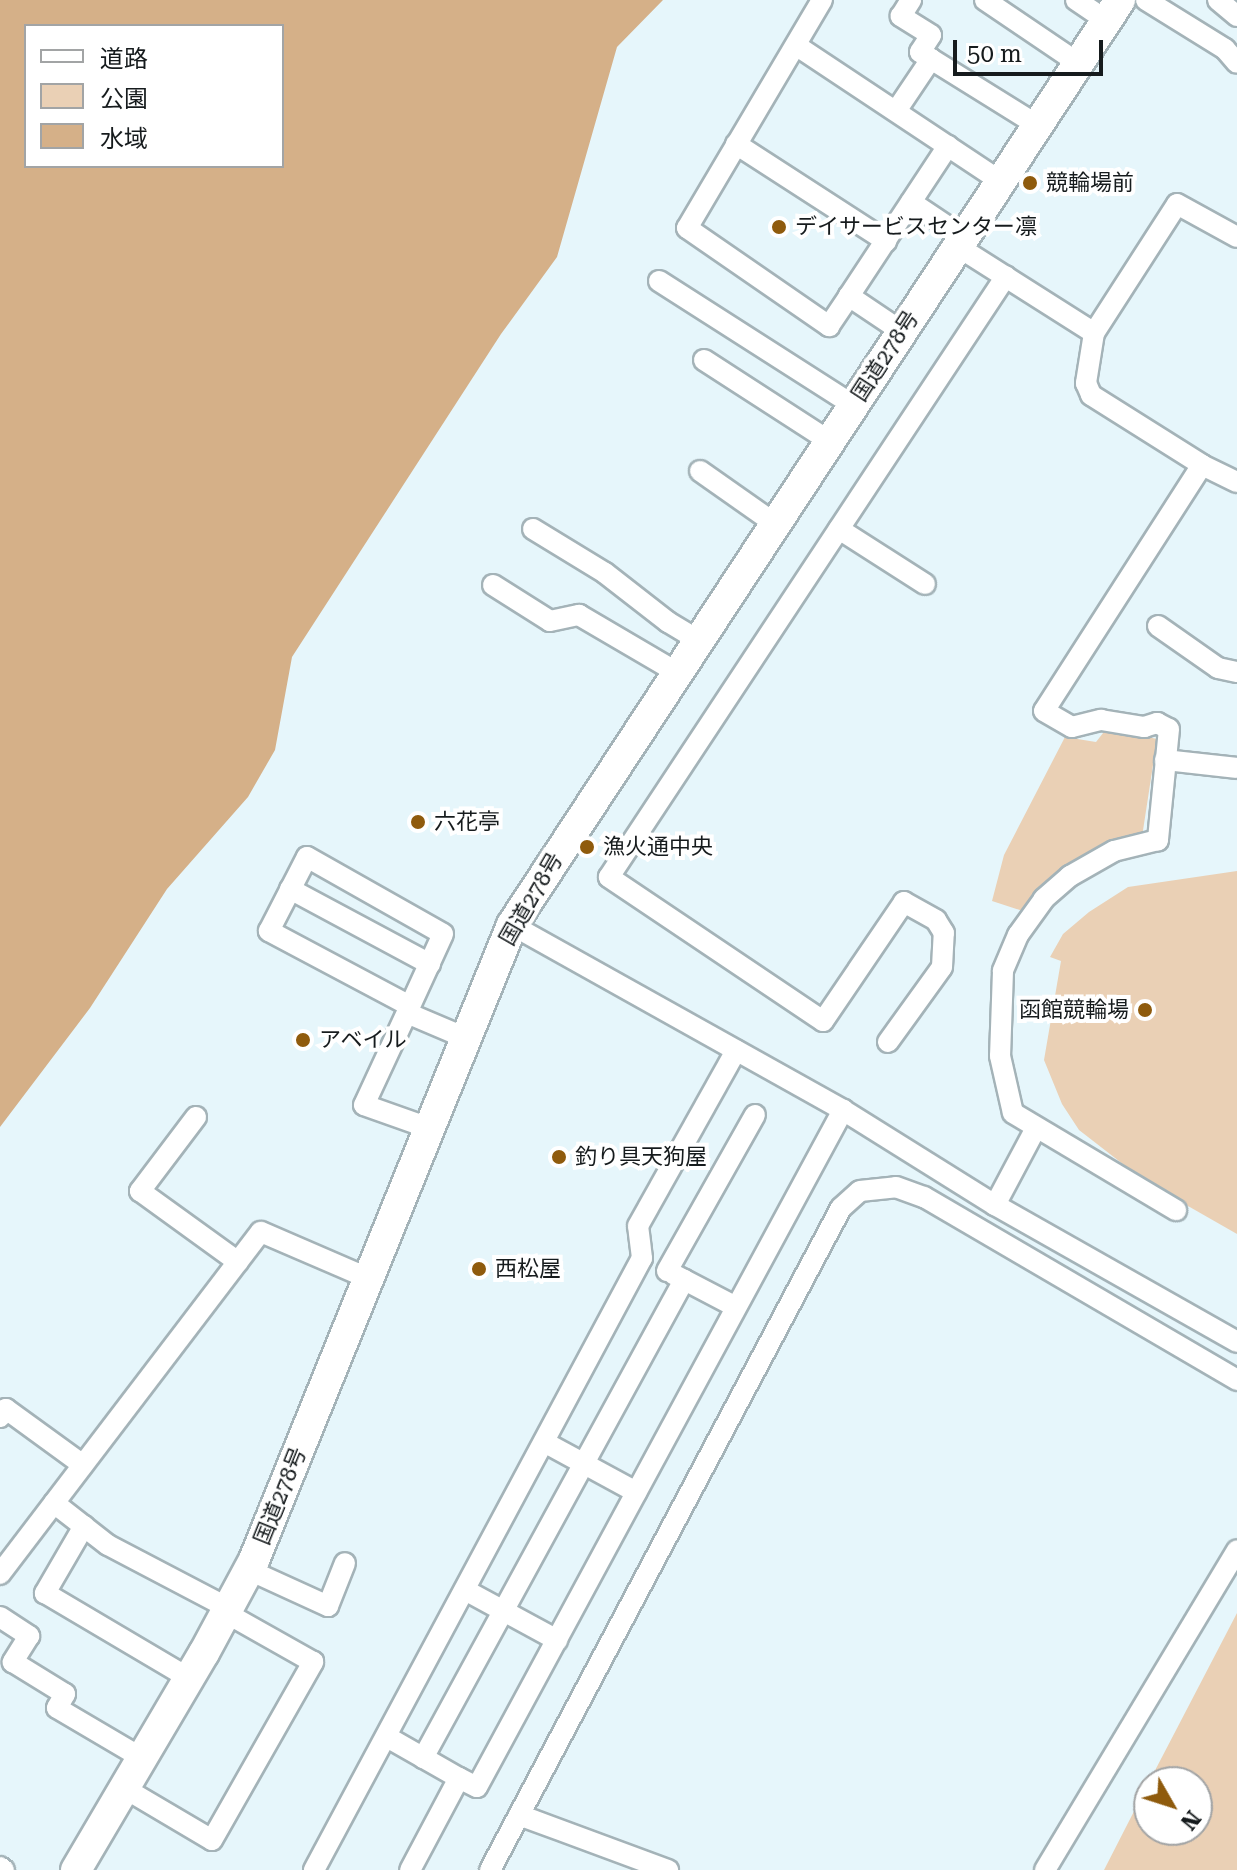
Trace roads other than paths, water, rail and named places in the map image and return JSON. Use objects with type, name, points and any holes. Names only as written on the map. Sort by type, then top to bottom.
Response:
[{"type":"highway","name":"国道278号","points":[[76,1870],[249,1570],[512,925],[1113,10]]},
{"type":"street","points":[[822,0],[687,228],[829,326],[948,146]]},
{"type":"street","points":[[911,0],[901,16],[931,35],[920,52],[1037,125]]},
{"type":"street","points":[[985,0],[1078,63]]},
{"type":"street","points":[[1076,0],[1113,10]]},
{"type":"street","points":[[1146,0],[1225,49],[1237,63]]},
{"type":"street","points":[[1218,0],[1237,16]]},
{"type":"street","points":[[797,46],[1000,181]]},
{"type":"street","points":[[896,111],[931,59]]},
{"type":"street","points":[[736,144],[886,241]]},
{"type":"street","points":[[911,202],[1006,276],[1094,333]]},
{"type":"street","points":[[1237,237],[1177,204],[1094,333],[1086,383],[1091,395],[1202,465],[1237,482]]},
{"type":"street","points":[[888,1042],[942,967],[944,933],[936,920],[904,902],[823,1021],[609,877],[1006,276]]},
{"type":"street","points":[[659,281],[853,405]]},
{"type":"street","points":[[849,296],[901,331]]},
{"type":"street","points":[[704,360],[829,441]]},
{"type":"street","points":[[1176,1210],[1013,1113],[1000,1056],[1003,971],[1018,935],[1044,899],[1070,876],[1114,851],[1158,840],[1169,729],[1157,723],[1144,727],[1101,720],[1072,727],[1044,711],[1202,465]]},
{"type":"street","points":[[700,471],[774,523]]},
{"type":"street","points":[[533,529],[605,573],[668,622],[698,640]]},
{"type":"street","points":[[839,529],[925,584]]},
{"type":"street","points":[[493,585],[550,621],[579,615],[676,672]]},
{"type":"street","points":[[1158,626],[1218,668],[1237,672]]},
{"type":"street","points":[[1165,760],[1237,768]]},
{"type":"street","points":[[429,1128],[364,1105],[409,1009],[430,964],[443,934],[307,857],[269,931],[409,1009],[466,1038]]},
{"type":"street","points":[[290,889],[430,964]]},
{"type":"street","points":[[512,925],[843,1110],[995,1205],[1237,1342]]},
{"type":"street","points":[[314,1870],[642,1258],[638,1226],[736,1051]]},
{"type":"street","points":[[387,1737],[477,1787],[843,1110]]},
{"type":"street","points":[[423,1758],[582,1462],[755,1115]]},
{"type":"street","points":[[196,1117],[140,1191],[238,1262]]},
{"type":"street","points":[[995,1205],[1036,1128]]},
{"type":"street","points":[[490,1870],[841,1208],[860,1191],[896,1187],[924,1197],[1237,1380]]},
{"type":"street","points":[[0,1574],[261,1232],[368,1278]]},
{"type":"street","points":[[642,1258],[736,1307]]},
{"type":"street","points":[[0,1417],[6,1409],[83,1465]]},
{"type":"street","points":[[544,1442],[636,1492]]},
{"type":"street","points":[[54,1503],[108,1545],[227,1610],[313,1662],[212,1840],[124,1788]]},
{"type":"street","points":[[84,1526],[45,1593],[189,1678]]},
{"type":"street","points":[[1045,1870],[1237,1550]]},
{"type":"street","points":[[249,1570],[328,1606],[345,1563]]},
{"type":"street","points":[[465,1590],[557,1640]]},
{"type":"street","points":[[0,1617],[29,1636],[13,1662],[65,1694],[57,1708],[142,1758]]},
{"type":"street","points":[[410,1870],[459,1778]]},
{"type":"street","points":[[519,1815],[668,1870]]},
{"type":"water","points":[[0,0],[663,0],[617,47],[557,257],[501,334],[292,657],[275,750],[248,797],[167,889],[90,1008],[0,1127]]},
{"type":"place","name":"競輪場前","points":[[1030,183]]},
{"type":"place","name":"デイサービスセンター凛","points":[[779,227]]},
{"type":"place","name":"六花亭","points":[[418,822]]},
{"type":"place","name":"漁火通中央","points":[[587,847]]},
{"type":"place","name":"函館競輪場","points":[[1145,1010]]},
{"type":"place","name":"アベイル","points":[[303,1040]]},
{"type":"place","name":"釣り具天狗屋","points":[[559,1157]]},
{"type":"place","name":"西松屋","points":[[479,1269]]}]
